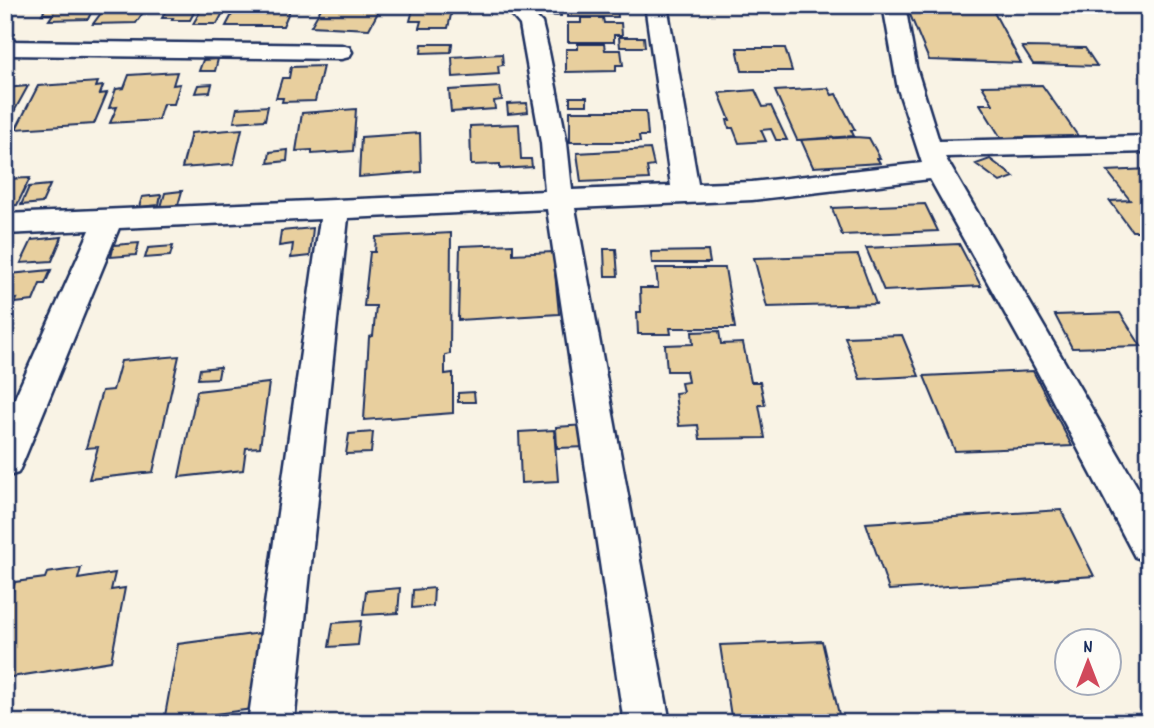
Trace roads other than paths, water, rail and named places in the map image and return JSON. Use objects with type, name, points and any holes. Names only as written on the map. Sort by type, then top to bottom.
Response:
[{"type":"street","points":[[513,5],[531,23],[538,52],[554,143],[559,198],[647,723]]},
{"type":"street","points":[[656,5],[686,194]]},
{"type":"street","points":[[894,5],[897,34],[933,160],[1149,544]]},
{"type":"street","points":[[5,48],[341,52]]},
{"type":"street","points":[[5,224],[752,191],[933,160],[1149,144]]},
{"type":"street","points":[[271,723],[335,211]]},
{"type":"street","points":[[5,462],[109,219]]}]
